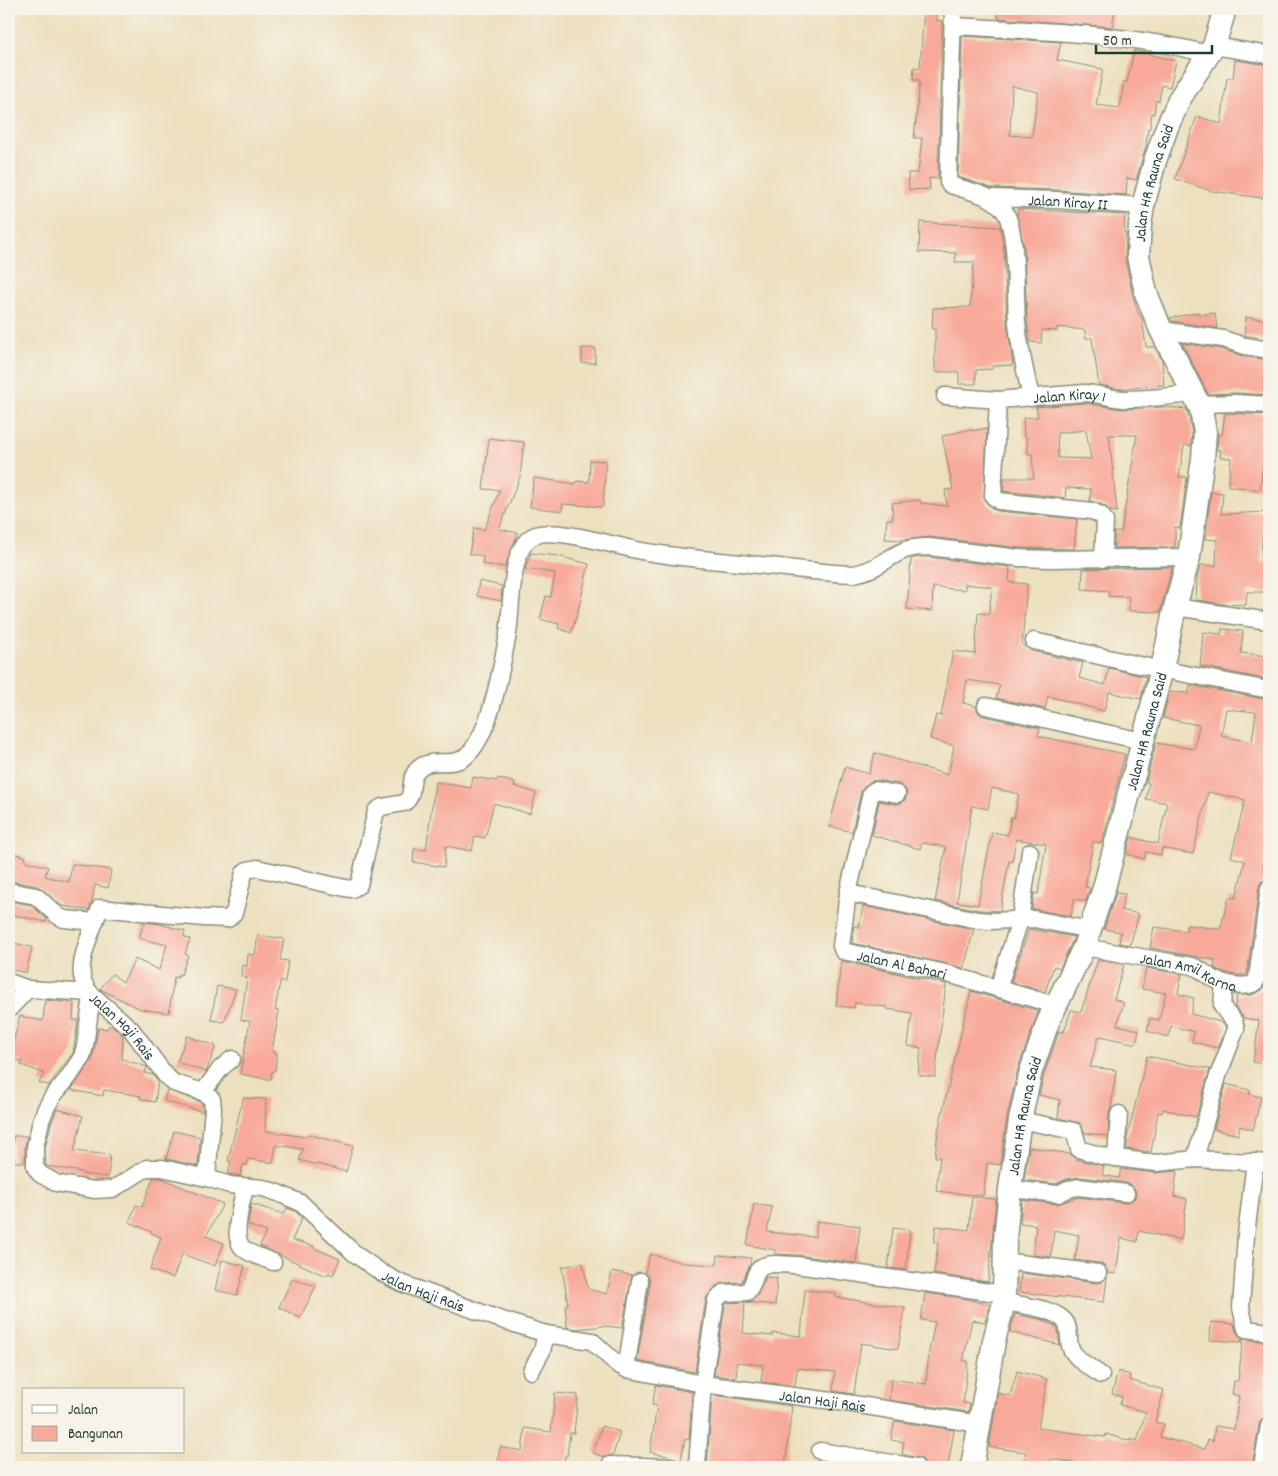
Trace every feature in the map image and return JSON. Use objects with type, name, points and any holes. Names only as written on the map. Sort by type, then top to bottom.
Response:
[{"type":"main road","name":"Jalan HR Rauna Said","points":[[972,1467],[994,1341],[1004,1298],[1005,1238],[1020,1120],[1039,1045],[1055,1004],[1069,979],[1087,939],[1104,888],[1162,669],[1188,557],[1203,458],[1204,432],[1201,409],[1160,330],[1146,293],[1138,256],[1143,206],[1154,160],[1180,98],[1211,50],[1225,9]]},
{"type":"street","points":[[953,9],[954,26],[1078,34],[1269,55]]},
{"type":"street","name":"Jalan Kiray II","points":[[954,26],[948,182],[951,185],[992,198],[1143,206]]},
{"type":"street","points":[[992,198],[1005,212],[1014,243],[1018,330],[1031,398]]},
{"type":"street","points":[[1160,330],[1204,335],[1256,349],[1269,350]]},
{"type":"street","name":"Jalan Kiray 1","points":[[945,396],[998,400],[1097,393],[1121,399],[1196,399],[1269,405]]},
{"type":"street","points":[[998,400],[993,496],[1000,501],[1092,511],[1101,515],[1104,521],[1102,560]]},
{"type":"street","points":[[91,995],[81,973],[100,908],[228,919],[234,913],[244,873],[251,868],[345,888],[356,887],[361,881],[372,822],[376,811],[382,807],[408,801],[414,774],[426,763],[447,763],[461,760],[470,753],[478,740],[495,697],[509,631],[510,600],[518,552],[526,541],[535,535],[559,533],[647,552],[854,574],[874,568],[905,550],[916,547],[1019,558],[1102,560],[1188,557]]},
{"type":"street","points":[[1175,607],[1269,621]]},
{"type":"street","points":[[1034,641],[1134,664],[1269,690]]},
{"type":"street","points":[[986,706],[1142,741]]},
{"type":"street","name":"Jalan Al Bahari","points":[[897,794],[875,790],[871,793],[848,893],[841,946],[843,951],[941,972],[1055,1004]]},
{"type":"street","points":[[998,989],[1020,920],[1030,852]]},
{"type":"street","name":"Jalan Amil Karna","points":[[848,893],[972,919],[990,921],[1050,921],[1087,939],[1192,966],[1211,978],[1224,983],[1251,986],[1255,983],[1264,962],[1269,888]]},
{"type":"street","points":[[9,890],[36,896],[64,919],[95,922]]},
{"type":"street","name":"Jalan Haji Rais","points":[[9,982],[28,989],[91,995],[131,1029],[166,1076],[174,1083],[203,1092]]},
{"type":"street","points":[[1195,1159],[1218,1076],[1236,1029],[1234,1021],[1222,1006],[1224,983]]},
{"type":"street","points":[[9,1009],[28,989]]},
{"type":"street","name":"Jalan Haji Rais","points":[[91,995],[82,1057],[54,1096],[41,1121],[35,1147],[35,1167],[40,1174],[56,1183],[94,1190],[113,1189],[147,1168],[162,1168],[245,1188],[263,1188],[302,1203],[355,1254],[382,1273],[401,1283],[546,1334],[592,1341],[617,1364],[626,1369],[703,1384],[840,1402],[979,1424]]},
{"type":"street","points":[[207,1178],[213,1103],[208,1095],[203,1092],[221,1068],[232,1059]]},
{"type":"street","points":[[1116,1158],[1119,1114]]},
{"type":"street","points":[[1020,1120],[1074,1131],[1079,1148],[1102,1156],[1157,1163],[1195,1159],[1262,1163],[1246,1236],[1241,1308],[1246,1329],[1269,1332]]},
{"type":"street","points":[[1010,1189],[1058,1194],[1068,1189],[1079,1187],[1126,1193]]},
{"type":"street","points":[[245,1188],[237,1233],[238,1242],[244,1248],[272,1262]]},
{"type":"street","points":[[1004,1261],[1098,1273]]},
{"type":"street","points":[[697,1467],[703,1384],[716,1300],[722,1293],[747,1292],[751,1288],[759,1269],[770,1264],[796,1265],[1004,1298],[1051,1312],[1066,1322],[1071,1348],[1075,1356],[1101,1375]]},
{"type":"street","points":[[626,1369],[640,1281]]},
{"type":"street","points":[[531,1371],[542,1351],[546,1334]]},
{"type":"street","points":[[1262,1467],[1269,1426]]},
{"type":"street","points":[[820,1451],[916,1467]]},
{"type":"street","points":[[610,1465],[670,1467]]},
{"type":"building","points":[[924,9],[936,9],[936,20],[942,21],[938,179],[929,178],[930,189],[909,190],[908,173],[918,173],[922,138],[914,138],[920,80],[913,80],[914,67],[920,68]]},
{"type":"building","points":[[999,9],[1115,9],[1112,27],[998,18]]},
{"type":"building","points":[[962,36],[1061,42],[1057,60],[1103,69],[1096,105],[1120,108],[1124,81],[1127,82],[1134,50],[1176,61],[1170,87],[1162,85],[1159,101],[1156,100],[1136,180],[1127,178],[1126,195],[991,188],[958,177]],"holes":[[[1012,86],[1038,92],[1032,137],[1010,135]]]},
{"type":"building","points":[[1235,60],[1269,65],[1269,199],[1212,191],[1175,179],[1197,116],[1221,124],[1227,78],[1233,78]]},
{"type":"building","points":[[1018,209],[1125,215],[1125,259],[1133,296],[1142,319],[1146,347],[1155,347],[1162,361],[1164,385],[1119,389],[1099,385],[1092,338],[1085,338],[1085,330],[1057,327],[1057,331],[1042,330],[1041,343],[1030,342],[1027,321],[1024,248],[1017,215]]},
{"type":"building","points":[[920,222],[1000,227],[1004,250],[1007,323],[1013,365],[992,366],[992,369],[976,370],[976,384],[959,384],[959,372],[935,372],[935,329],[932,329],[933,308],[970,307],[974,262],[955,262],[956,253],[919,252]]},
{"type":"building","points":[[1199,312],[1199,315],[1215,313],[1217,328],[1172,321],[1170,318]]},
{"type":"building","points":[[1246,317],[1269,320],[1269,340],[1244,335]]},
{"type":"building","points":[[1182,343],[1221,349],[1243,356],[1269,360],[1269,395],[1208,394]]},
{"type":"building","points":[[582,348],[595,348],[595,363],[582,363]]},
{"type":"building","points":[[1084,403],[1122,409],[1164,407],[1187,409],[1192,433],[1191,446],[1184,445],[1179,477],[1187,477],[1180,528],[1175,527],[1175,547],[1114,548],[1114,532],[1121,532],[1137,435],[1109,435],[1117,512],[1110,511],[1105,506],[1090,501],[1091,489],[1066,488],[1065,498],[1003,491],[1004,478],[1034,478],[1032,454],[1028,454],[1027,437],[1024,437],[1023,418],[1038,417],[1036,407]],"holes":[[[1086,430],[1091,459],[1058,458],[1057,433]]]},
{"type":"building","points":[[1225,413],[1269,415],[1269,464],[1263,464],[1260,490],[1228,486],[1231,458],[1220,457],[1221,450],[1217,450],[1218,434],[1222,435]]},
{"type":"building","points":[[987,428],[984,500],[993,509],[998,511],[1077,519],[1074,549],[1020,548],[929,537],[903,540],[885,539],[887,519],[893,519],[892,503],[920,500],[921,503],[947,506],[945,490],[953,489],[942,436],[971,429],[972,431]]},
{"type":"building","points":[[489,438],[524,442],[520,477],[499,529],[518,533],[505,567],[482,564],[483,556],[469,554],[474,528],[484,530],[500,490],[483,489]]},
{"type":"building","points":[[590,460],[606,461],[603,507],[563,504],[562,511],[530,507],[534,478],[576,484],[576,481],[589,482]]},
{"type":"building","points":[[1211,492],[1223,493],[1221,514],[1269,512],[1269,537],[1262,536],[1261,562],[1269,563],[1269,592],[1247,592],[1246,605],[1196,600],[1197,578],[1201,565],[1216,566],[1217,540],[1205,539]]},
{"type":"building","points":[[531,553],[558,556],[589,564],[571,633],[558,628],[559,624],[540,619],[546,596],[551,597],[555,573],[525,569]]},
{"type":"building","points":[[928,557],[1010,567],[1009,582],[1027,584],[1022,645],[1032,651],[1083,663],[1079,678],[1105,685],[1109,668],[1146,677],[1141,699],[1109,692],[1104,711],[1048,696],[1045,709],[996,698],[1000,685],[967,680],[963,703],[976,706],[979,713],[983,716],[1040,728],[1038,736],[1125,754],[1102,843],[1093,842],[1085,887],[1090,888],[1086,901],[1074,899],[1071,916],[1032,909],[1034,893],[1038,894],[1046,844],[1016,839],[1012,862],[1009,861],[1000,911],[979,910],[935,901],[946,847],[922,843],[920,849],[872,835],[879,801],[896,804],[905,800],[906,790],[899,784],[877,780],[869,782],[861,791],[852,832],[829,826],[845,767],[869,774],[875,753],[948,775],[954,746],[930,739],[936,715],[941,716],[953,651],[975,654],[978,613],[989,614],[992,587],[965,584],[965,590],[933,587],[932,611],[907,609],[911,559]],"holes":[[[992,788],[1019,794],[1014,818],[1011,817],[1008,835],[992,832],[978,905],[957,902],[972,806],[988,809]]]},
{"type":"building","points":[[1172,567],[1160,612],[1129,611],[1129,597],[1108,596],[1109,591],[1082,589],[1083,569]]},
{"type":"building","points":[[479,581],[502,586],[501,601],[477,596]]},
{"type":"building","points":[[1222,629],[1243,631],[1241,653],[1269,656],[1269,680],[1200,666],[1203,632],[1221,634]]},
{"type":"building","points":[[1190,685],[1269,700],[1269,839],[1263,867],[1265,867],[1264,871],[1269,871],[1269,878],[1261,882],[1259,887],[1247,975],[1235,975],[1220,971],[1214,968],[1215,960],[1150,948],[1154,927],[1186,931],[1187,925],[1220,929],[1229,897],[1236,898],[1245,861],[1231,857],[1245,800],[1208,792],[1193,854],[1162,848],[1161,855],[1146,852],[1144,859],[1127,854],[1131,837],[1158,844],[1167,803],[1146,799],[1149,783],[1146,782],[1156,743],[1194,749],[1199,725],[1163,718],[1169,692],[1189,693]],"holes":[[[1226,709],[1256,712],[1252,742],[1221,736]]]},
{"type":"building","points":[[473,777],[497,781],[498,778],[515,783],[514,786],[536,793],[530,814],[494,803],[485,838],[475,836],[472,851],[446,846],[444,867],[413,862],[414,849],[426,850],[435,782],[471,788]]},
{"type":"building","points":[[9,852],[26,857],[25,861],[48,867],[45,876],[69,882],[72,864],[111,870],[108,888],[95,885],[89,910],[62,906],[38,886],[9,881]]},
{"type":"building","points":[[1116,893],[1125,894],[1121,910],[1139,914],[1130,945],[1119,943],[1121,932],[1104,929]]},
{"type":"building","points":[[9,901],[31,905],[47,919],[46,922],[9,914]]},
{"type":"building","points":[[863,906],[974,929],[964,968],[852,943],[854,926],[859,927]]},
{"type":"building","points":[[144,922],[185,931],[184,937],[190,939],[185,954],[188,955],[181,975],[179,974],[177,978],[174,977],[169,1013],[140,1009],[100,989],[112,974],[123,982],[135,959],[159,970],[167,945],[139,938]]},
{"type":"building","points":[[1029,929],[1074,937],[1060,968],[1054,966],[1045,992],[1011,982]]},
{"type":"building","points":[[258,935],[284,939],[280,960],[288,961],[285,982],[280,982],[275,1010],[279,1011],[272,1052],[277,1053],[275,1071],[272,1071],[271,1079],[240,1074],[250,1021],[241,1020],[247,978],[241,976],[242,965],[247,966],[248,954],[255,955]]},
{"type":"building","points":[[9,942],[32,947],[26,973],[9,969]]},
{"type":"building","points":[[1098,960],[1124,964],[1114,999],[1124,1003],[1117,1025],[1139,1030],[1136,1044],[1100,1036],[1098,1038],[1090,1067],[1116,1070],[1109,1113],[1108,1136],[1085,1133],[1080,1123],[1058,1118],[1060,1100],[1039,1095],[1059,1031],[1064,1032],[1071,1010],[1081,1012]]},
{"type":"building","points":[[841,961],[946,984],[935,1077],[918,1075],[921,1048],[908,1046],[912,1013],[887,1009],[887,1007],[855,1003],[854,1008],[836,1006]]},
{"type":"building","points":[[1269,962],[1269,1065],[1253,1062],[1259,1021],[1244,1018],[1235,1007],[1237,995],[1252,995],[1262,990],[1267,980]]},
{"type":"building","points":[[1146,968],[1182,974],[1178,992],[1179,994],[1194,998],[1191,1014],[1221,1022],[1226,1028],[1218,1048],[1192,1042],[1194,1032],[1171,1026],[1168,1037],[1147,1031],[1150,1018],[1159,1020],[1166,993],[1142,989]]},
{"type":"building","points":[[217,986],[236,989],[224,1022],[211,1020]]},
{"type":"building","points":[[971,991],[1039,1011],[1018,1068],[1007,1117],[1000,1165],[987,1163],[983,1196],[936,1191],[940,1157],[935,1157],[938,1131]]},
{"type":"building","points":[[45,1000],[74,1003],[73,1020],[78,1020],[73,1053],[49,1085],[39,1083],[44,1073],[21,1065],[22,1061],[9,1059],[9,1047],[12,1047],[20,1016],[43,1021]]},
{"type":"building","points":[[108,1026],[113,1026],[123,1036],[122,1059],[147,1067],[145,1073],[153,1075],[158,1082],[155,1102],[140,1099],[141,1096],[104,1090],[103,1096],[71,1090],[92,1060],[98,1028],[107,1029]]},
{"type":"building","points":[[187,1036],[216,1046],[206,1072],[177,1062]]},
{"type":"building","points":[[1147,1056],[1210,1069],[1196,1117],[1163,1109],[1162,1113],[1158,1112],[1151,1152],[1127,1149],[1127,1138]]},
{"type":"building","points":[[1226,1084],[1250,1090],[1249,1094],[1261,1097],[1253,1130],[1240,1126],[1238,1135],[1214,1129]]},
{"type":"building","points":[[167,1090],[198,1101],[202,1104],[203,1112],[164,1101]]},
{"type":"building","points":[[243,1098],[266,1099],[265,1131],[306,1137],[307,1134],[353,1146],[346,1172],[299,1160],[303,1149],[276,1145],[273,1163],[248,1159],[247,1165],[243,1165],[240,1176],[228,1174],[231,1162],[228,1161]]},
{"type":"building","points":[[57,1109],[83,1116],[74,1151],[110,1155],[108,1177],[82,1174],[82,1172],[46,1166],[45,1148]]},
{"type":"building","points":[[174,1131],[200,1137],[198,1166],[166,1159]]},
{"type":"building","points":[[13,1136],[27,1136],[25,1162],[13,1162]]},
{"type":"building","points":[[1029,1147],[1070,1154],[1076,1159],[1104,1166],[1102,1175],[1119,1178],[1121,1169],[1156,1173],[1177,1171],[1174,1196],[1187,1199],[1181,1240],[1139,1231],[1137,1242],[1121,1238],[1116,1274],[1108,1273],[1104,1265],[1100,1263],[1075,1260],[1079,1235],[1054,1230],[1051,1257],[1033,1255],[1036,1225],[1020,1223],[1022,1200],[1057,1204],[1079,1197],[1125,1203],[1134,1199],[1136,1194],[1135,1189],[1128,1183],[1080,1177],[1066,1179],[1056,1184],[1024,1180]]},
{"type":"building","points":[[153,1178],[161,1178],[223,1204],[206,1236],[224,1243],[215,1266],[182,1254],[173,1278],[150,1270],[161,1237],[129,1222],[136,1205],[142,1207]]},
{"type":"building","points":[[972,1197],[996,1199],[988,1282],[934,1274],[938,1244],[934,1243],[936,1226],[969,1230]]},
{"type":"building","points":[[251,1204],[284,1214],[287,1208],[295,1211],[302,1218],[292,1240],[314,1246],[314,1248],[340,1259],[333,1275],[328,1273],[326,1276],[260,1246],[266,1232],[248,1225]]},
{"type":"building","points":[[754,1204],[772,1207],[767,1232],[815,1237],[817,1221],[860,1226],[856,1263],[775,1254],[775,1250],[747,1245]]},
{"type":"building","points":[[893,1228],[910,1230],[906,1270],[888,1268]]},
{"type":"building","points":[[650,1254],[684,1263],[717,1265],[718,1255],[751,1258],[742,1282],[723,1283],[716,1286],[706,1298],[695,1372],[637,1361],[650,1283],[649,1277],[645,1272]]},
{"type":"building","points":[[222,1260],[245,1266],[237,1295],[215,1290]]},
{"type":"building","points":[[583,1263],[588,1289],[607,1294],[612,1271],[632,1275],[622,1328],[604,1326],[577,1329],[567,1327],[565,1305],[568,1304],[562,1267]]},
{"type":"building","points":[[1021,1273],[1097,1283],[1102,1282],[1107,1277],[1104,1302],[1019,1292]]},
{"type":"building","points":[[766,1277],[777,1278],[775,1305],[746,1302],[752,1301],[757,1296]]},
{"type":"building","points":[[292,1279],[316,1286],[300,1318],[279,1307]]},
{"type":"building","points":[[805,1290],[836,1293],[835,1297],[905,1308],[898,1349],[861,1343],[854,1394],[833,1391],[835,1372],[797,1368],[795,1386],[761,1382],[763,1365],[737,1362],[736,1378],[714,1375],[725,1305],[727,1303],[745,1302],[743,1333],[773,1336],[773,1333],[801,1336]]},
{"type":"building","points":[[925,1293],[963,1298],[990,1305],[985,1322],[972,1320],[963,1361],[968,1361],[963,1403],[970,1404],[968,1412],[889,1400],[891,1379],[926,1384],[929,1351],[935,1322],[921,1320]]},
{"type":"building","points":[[1015,1314],[1043,1320],[1055,1326],[1058,1330],[1060,1345],[1010,1332]]},
{"type":"building","points":[[1211,1322],[1234,1324],[1236,1332],[1242,1338],[1241,1342],[1210,1340]]},
{"type":"building","points":[[1243,1339],[1269,1342],[1265,1386],[1269,1387],[1267,1402],[1269,1402],[1267,1416],[1259,1424],[1252,1467],[1081,1467],[1082,1464],[1051,1459],[1050,1467],[1023,1467],[1026,1452],[989,1447],[998,1393],[1010,1396],[1017,1371],[1047,1379],[1038,1428],[1105,1437],[1106,1434],[1130,1441],[1130,1439],[1137,1441],[1146,1412],[1120,1405],[1122,1397],[1112,1394],[1118,1371],[1130,1375],[1129,1380],[1164,1390],[1155,1422],[1164,1424],[1160,1437],[1205,1449],[1208,1439],[1213,1441],[1215,1426],[1234,1429],[1239,1396],[1232,1394],[1234,1381],[1238,1381]]},
{"type":"building","points":[[656,1385],[692,1392],[689,1440],[685,1439],[680,1464],[675,1458],[650,1452],[657,1406],[652,1405]]},
{"type":"building","points":[[555,1393],[578,1395],[574,1433],[570,1433],[567,1456],[565,1456],[563,1467],[497,1467],[500,1447],[522,1451],[525,1428],[551,1432]]},
{"type":"building","points":[[712,1395],[792,1406],[785,1467],[707,1467]]},
{"type":"building","points":[[895,1421],[954,1430],[948,1467],[926,1466],[922,1459],[902,1454],[904,1442],[891,1440]]},
{"type":"building","points":[[602,1426],[620,1432],[613,1455],[604,1457],[593,1453]]}]
